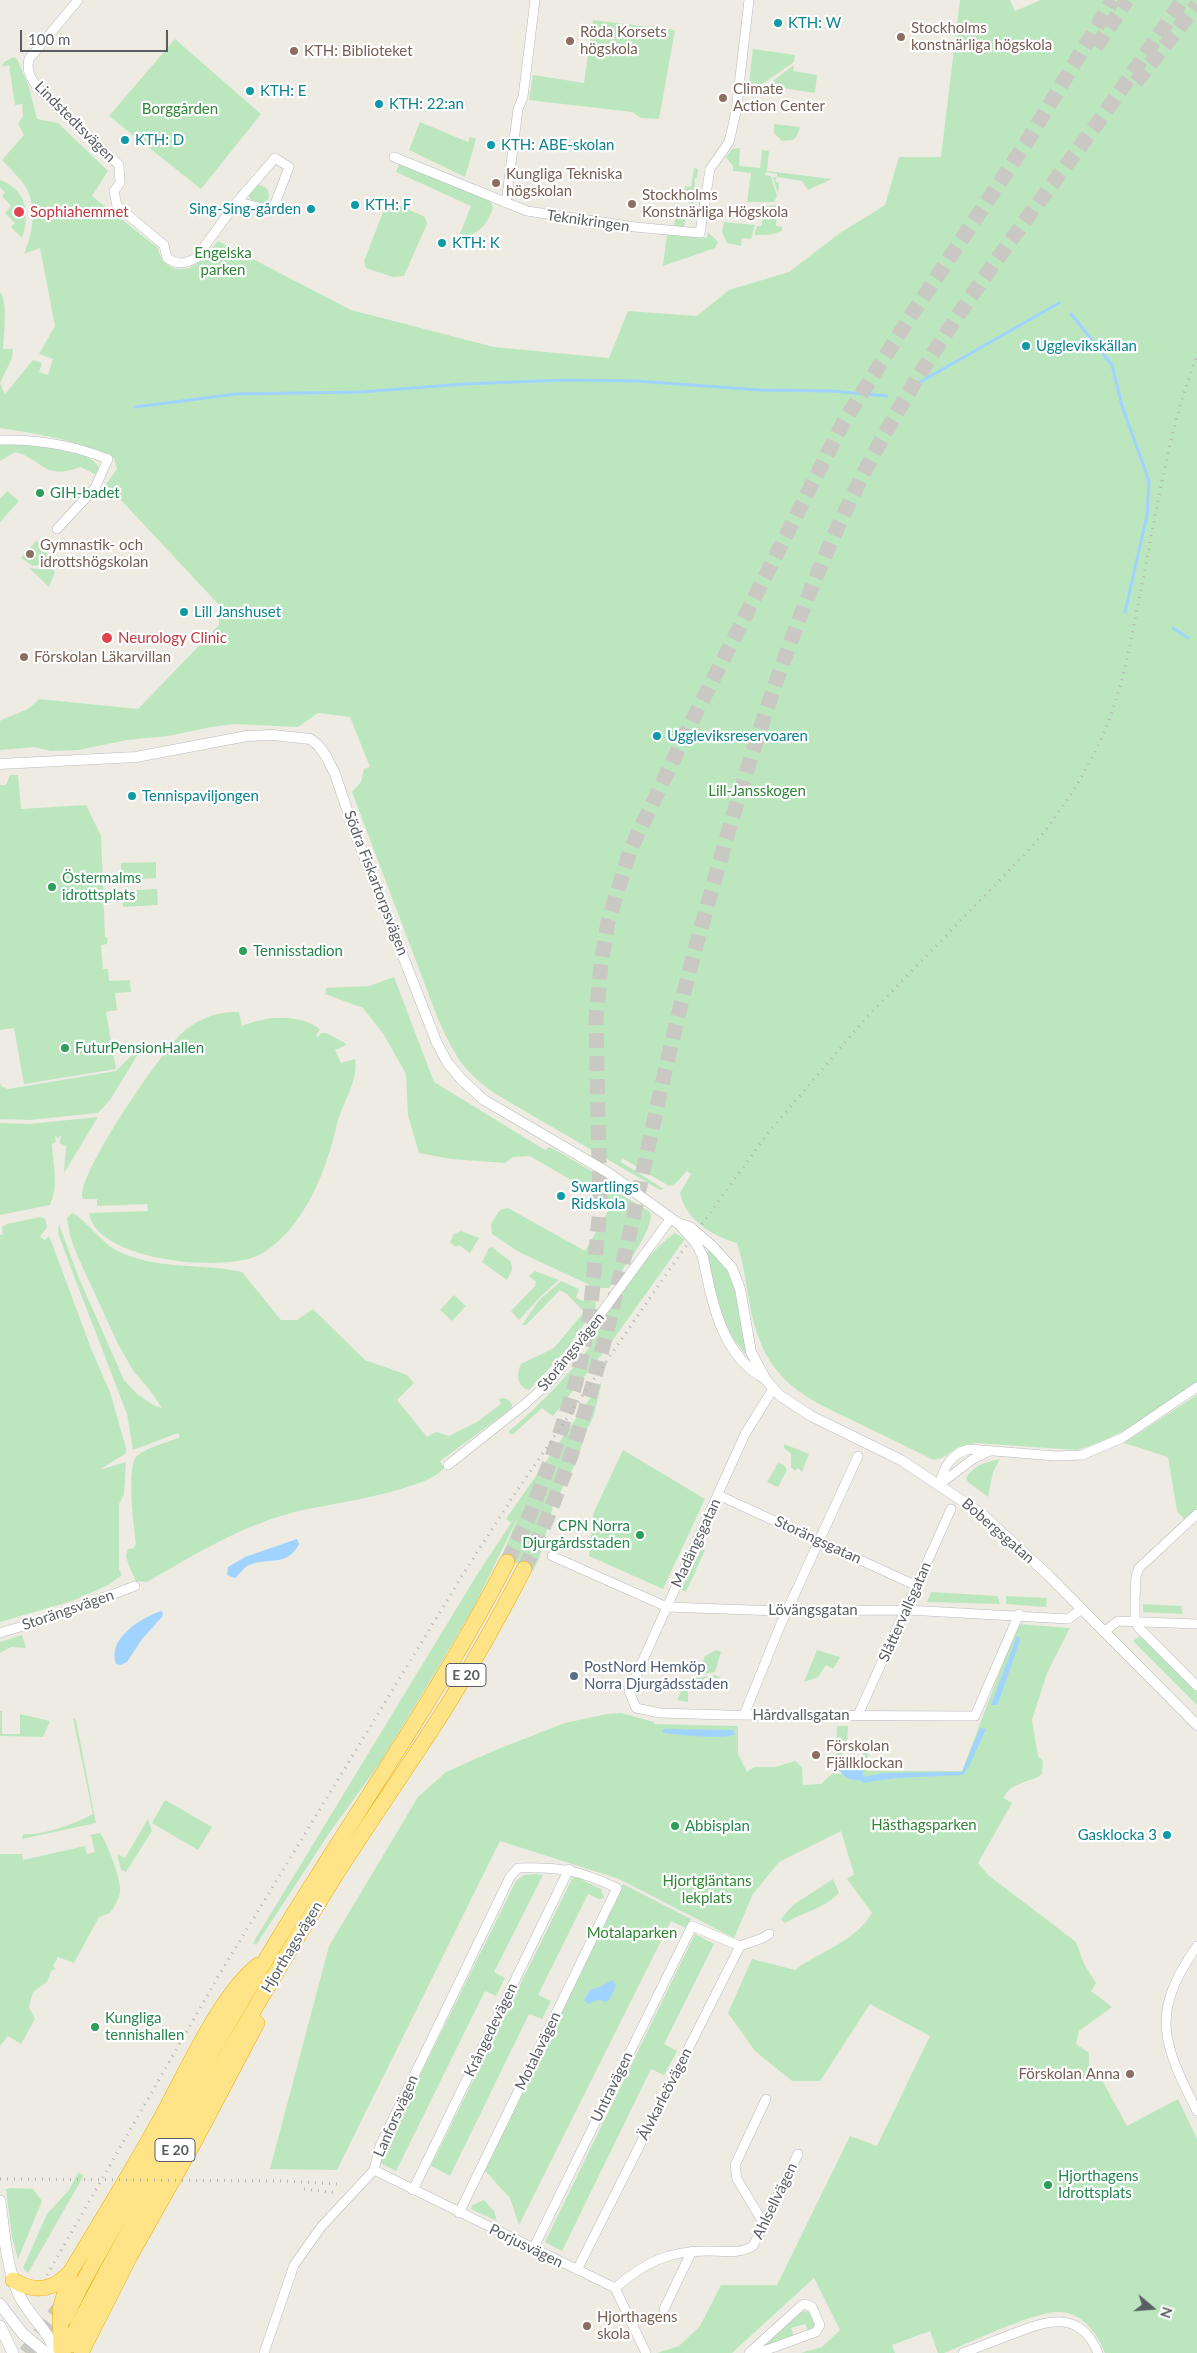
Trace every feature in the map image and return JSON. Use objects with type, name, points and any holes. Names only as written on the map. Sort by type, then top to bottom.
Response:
[{"type":"highway","name":"Hjorthagsvägen","points":[[65,2318],[83,2282],[266,1958],[435,1693],[477,1622],[507,1562]]},
{"type":"highway","name":"Hjorthagsvägen","points":[[74,2333],[113,2258],[278,1968],[349,1855],[449,1703],[493,1629],[524,1570]]},
{"type":"highway","points":[[14,2280],[34,2290],[49,2288],[64,2279],[71,2271],[119,2192],[223,2007],[240,1982],[266,1958]]},
{"type":"highway","points":[[81,2353],[90,2333],[243,2053],[255,2029],[278,1968]]},
{"type":"highway","points":[[71,2271],[60,2310],[56,2351],[81,2340],[90,2333]]},
{"type":"highway","name":"E 20","points":[[70,2294],[83,2282]]},
{"type":"main road","points":[[0,2201],[14,2280],[25,2307],[48,2337],[56,2351]]},
{"type":"main road","points":[[0,2304],[23,2334],[56,2351]]},
{"type":"main road","points":[[0,2326],[13,2353]]},
{"type":"street","name":"Lindstedtsvägen","points":[[78,0],[29,59],[28,68],[30,77],[39,89],[118,165],[120,183],[114,191],[117,206],[164,245],[167,258],[180,264],[196,258],[236,203],[275,158],[289,167],[273,209],[262,209],[249,203],[236,203]]},
{"type":"street","points":[[506,203],[518,109],[524,96],[535,0]]},
{"type":"street","name":"Teknikringen","points":[[394,156],[506,203],[539,214],[700,233],[710,169],[729,142],[736,112],[749,0]]},
{"type":"street","points":[[0,440],[41,441],[108,459],[94,488],[57,530]]},
{"type":"street","name":"Södra Fiskartorpsvägen","points":[[0,764],[136,757],[247,736],[274,735],[310,739],[318,745],[326,756],[335,774],[388,918],[436,1041],[447,1062],[468,1088],[484,1100],[607,1172],[675,1221]]},
{"type":"street","name":"Bobergsgatan","points":[[675,1221],[690,1227],[712,1246],[732,1268],[738,1280],[747,1341],[773,1390],[794,1407],[901,1460],[940,1484],[996,1526],[1105,1631],[1197,1725]]},
{"type":"street","name":"Bobergsgatan","points":[[675,1221],[696,1244],[703,1257],[717,1317],[725,1335],[742,1360],[766,1380]]},
{"type":"street","name":"Storängsvägen","points":[[448,1465],[526,1404],[553,1379],[675,1221]]},
{"type":"street","points":[[940,1484],[942,1474],[948,1464],[961,1451],[969,1449],[1082,1455],[1122,1438],[1197,1387]]},
{"type":"street","name":"Madängsgatan","points":[[631,1701],[629,1692],[718,1494],[746,1434],[773,1390]]},
{"type":"street","points":[[940,1484],[973,1459],[990,1451]]},
{"type":"street","points":[[744,1714],[787,1611],[821,1542],[858,1456]]},
{"type":"street","name":"Storängsgatan","points":[[718,1494],[917,1586]]},
{"type":"street","name":"Slåttervallsgatan","points":[[858,1715],[952,1509]]},
{"type":"street","points":[[1197,1514],[1140,1568],[1136,1576],[1136,1620],[1142,1632],[1197,1686]]},
{"type":"street","name":"Lövängsgatan","points":[[552,1556],[667,1607],[787,1611],[906,1610],[1019,1614],[1068,1619],[1082,1609]]},
{"type":"street","name":"Storängsvägen","points":[[0,1633],[46,1619],[135,1586]]},
{"type":"street","name":"Hårdvallsgatan","points":[[631,1701],[636,1708],[660,1713],[975,1716],[1019,1614]]},
{"type":"street","points":[[1105,1631],[1118,1621],[1136,1620],[1197,1624]]},
{"type":"street","name":"Lanforsvägen","points":[[264,2353],[294,2265],[321,2227],[374,2170],[376,2155],[384,2137],[510,1877],[518,1868],[570,1869]]},
{"type":"street","name":"Motalavägen","points":[[459,2213],[617,1888],[570,1869]]},
{"type":"street","name":"Krångedevägen","points":[[413,2190],[570,1869]]},
{"type":"street","name":"Untravägen","points":[[533,2249],[692,1926],[740,1946]]},
{"type":"street","points":[[740,1946],[764,1938],[769,1934]]},
{"type":"street","name":"Älvkarleövägen","points":[[577,2270],[740,1946]]},
{"type":"street","points":[[1197,1946],[1170,1992],[1165,2024],[1166,2038],[1171,2053],[1197,2110]]},
{"type":"street","points":[[764,2224],[737,2179],[735,2165],[766,2099]]},
{"type":"street","name":"Ahlsellvägen","points":[[615,2288],[646,2265],[667,2254],[692,2251],[745,2251],[753,2246],[798,2154]]},
{"type":"street","name":"Porjusvägen","points":[[374,2170],[615,2288]]},
{"type":"street","points":[[664,2309],[692,2251]]},
{"type":"street","points":[[615,2288],[646,2353]]},
{"type":"street","points":[[749,2353],[802,2305],[805,2304],[812,2307],[820,2326],[816,2332],[758,2353]]},
{"type":"street","points":[[963,2353],[1042,2322],[1062,2321],[1081,2329],[1095,2346],[1098,2353]]},
{"type":"green space","name":"Lill-Jansskogen","points":[[960,0],[1010,0],[1015,11],[1041,0],[1197,0],[1197,1388],[1123,1431],[1077,1450],[975,1443],[957,1448],[942,1458],[934,1460],[826,1408],[798,1391],[775,1368],[758,1336],[751,1313],[737,1243],[718,1236],[701,1225],[688,1211],[683,1202],[680,1193],[691,1174],[687,1171],[675,1184],[669,1186],[622,1158],[621,1162],[664,1189],[660,1190],[494,1093],[466,1069],[454,1052],[438,1019],[352,792],[361,782],[364,769],[370,767],[350,717],[318,713],[298,727],[234,724],[168,736],[127,740],[78,750],[51,751],[34,747],[0,750],[0,721],[25,710],[39,699],[138,709],[219,625],[220,606],[106,484],[117,469],[114,458],[72,442],[44,435],[0,428],[0,383],[5,394],[33,360],[42,363],[39,372],[48,375],[53,359],[39,354],[55,326],[40,248],[24,254],[32,228],[31,200],[23,183],[2,160],[24,135],[18,124],[23,116],[22,104],[15,105],[9,65],[2,67],[4,62],[14,57],[17,59],[29,87],[37,119],[58,123],[108,171],[92,196],[158,248],[162,259],[171,267],[186,269],[192,267],[218,241],[351,310],[494,347],[609,358],[628,311],[697,316],[729,290],[789,272],[840,233],[885,205],[899,157],[941,157]]},
{"type":"green space","points":[[593,20],[675,30],[659,119],[641,118],[632,112],[529,100],[533,75],[584,83]]},
{"type":"green space","name":"Borggården","points":[[175,39],[261,114],[201,189],[109,116]]},
{"type":"green space","points":[[753,49],[795,55],[794,62],[761,85],[749,83]]},
{"type":"green space","points":[[794,65],[793,71],[817,75],[815,93],[769,86],[770,83]]},
{"type":"green space","points":[[420,122],[468,142],[470,137],[476,139],[465,177],[409,150]]},
{"type":"green space","points":[[774,124],[800,127],[797,136],[793,140],[782,141],[774,133]]},
{"type":"green space","points":[[740,148],[739,166],[760,168],[762,150],[769,151],[767,171],[832,179],[808,190],[802,181],[777,177],[777,174],[766,172],[765,175],[771,176],[777,196],[774,202],[747,202],[751,173],[733,171],[733,166],[726,157],[732,149]]},
{"type":"green space","points":[[400,163],[489,200],[493,206],[487,221],[481,229],[467,237],[460,234],[471,206],[396,172]]},
{"type":"green space","points":[[694,168],[698,169],[697,178],[695,178],[693,213],[686,212],[684,227],[674,226],[675,219],[681,219],[683,209],[689,210],[690,195],[684,194],[685,186],[691,187]]},
{"type":"green space","points":[[773,177],[777,177],[775,181],[779,183],[778,194]]},
{"type":"green space","points":[[0,180],[16,189],[24,203],[26,220],[22,238],[11,227],[15,223],[5,213],[11,206],[2,196],[5,193],[0,187]]},
{"type":"green space","points":[[259,185],[266,188],[269,195],[266,202],[259,205],[252,202],[249,195],[252,188]]},
{"type":"green space","points":[[392,202],[425,217],[427,224],[404,276],[393,277],[366,268],[364,261],[385,207]]},
{"type":"green space","points":[[778,205],[776,226],[782,227],[782,231],[769,235],[754,235],[757,226],[762,226],[763,211],[754,210],[754,207]]},
{"type":"green space","points":[[724,222],[755,225],[751,239],[742,238],[741,246],[727,243],[722,232]]},
{"type":"green space","points":[[708,232],[718,242],[715,248],[663,266],[667,234],[707,238]]},
{"type":"green space","points":[[0,292],[5,310],[3,349],[13,349],[12,358],[0,383]]},
{"type":"green space","points":[[23,444],[56,448],[83,455],[92,460],[98,467],[99,476],[80,467],[68,471],[51,471],[15,452],[0,461],[0,445]]},
{"type":"green space","points":[[7,491],[19,501],[0,522],[0,499]]},
{"type":"green space","points":[[36,541],[44,544],[50,562],[33,566],[21,558]]},
{"type":"green space","points":[[44,565],[49,565],[55,572],[49,587],[29,568],[38,569]]},
{"type":"green space","name":"Östermalms idrottsplats","points":[[10,775],[18,775],[21,809],[86,805],[101,836],[105,937],[108,938],[107,944],[101,945],[103,969],[108,969],[109,981],[130,980],[131,992],[115,993],[117,1010],[106,1012],[116,1069],[24,1084],[14,1028],[0,1030],[0,785],[6,785]]},
{"type":"green space","points":[[156,862],[156,878],[121,880],[121,863]]},
{"type":"green space","points":[[157,889],[158,905],[123,907],[122,891]]},
{"type":"green space","points":[[394,977],[434,1082],[545,1150],[550,1147],[602,1177],[614,1190],[650,1212],[648,1229],[628,1262],[609,1288],[596,1288],[519,1252],[492,1234],[491,1224],[500,1210],[508,1208],[585,1251],[612,1204],[530,1156],[513,1157],[505,1163],[451,1159],[419,1153],[408,1115],[406,1074],[384,1035],[363,1008],[325,994],[326,988],[369,986]]},
{"type":"green space","points":[[239,1012],[242,1026],[271,1018],[302,1020],[320,1029],[316,1036],[318,1037],[321,1033],[326,1033],[345,1043],[346,1045],[335,1050],[341,1063],[355,1059],[355,1075],[339,1116],[327,1159],[312,1196],[291,1228],[278,1242],[263,1253],[246,1259],[223,1262],[195,1262],[166,1259],[138,1253],[114,1243],[97,1230],[89,1213],[148,1211],[147,1204],[97,1206],[97,1199],[83,1199],[84,1187],[92,1167],[122,1114],[173,1043],[194,1024],[218,1014]]},
{"type":"green space","points":[[137,1050],[140,1051],[110,1100],[98,1113],[30,1120],[0,1119],[0,1083],[1,1086],[8,1089],[116,1071]]},
{"type":"green space","points":[[98,1117],[64,1173],[66,1146],[59,1143],[62,1135],[58,1138],[55,1136],[56,1142],[52,1144],[55,1182],[50,1205],[0,1215],[0,1123],[29,1124]]},
{"type":"green space","points":[[72,1213],[107,1244],[122,1253],[136,1258],[166,1264],[242,1272],[281,1320],[297,1320],[313,1309],[365,1360],[407,1375],[414,1383],[397,1400],[427,1437],[436,1432],[449,1436],[477,1422],[501,1404],[499,1399],[509,1400],[512,1405],[511,1409],[440,1461],[444,1468],[434,1476],[398,1490],[299,1511],[259,1524],[220,1541],[147,1582],[136,1581],[126,1556],[128,1549],[134,1548],[136,1544],[131,1484],[134,1462],[137,1456],[147,1450],[180,1437],[178,1433],[133,1450],[127,1414],[58,1233],[59,1224],[78,1276],[124,1380],[137,1394],[153,1405],[162,1408],[150,1390],[134,1372],[118,1344],[70,1236],[67,1218]]},
{"type":"green space","points":[[40,1217],[45,1219],[47,1227],[40,1237],[45,1240],[49,1236],[50,1238],[92,1351],[110,1392],[126,1448],[126,1453],[99,1470],[126,1462],[124,1494],[119,1504],[119,1569],[122,1575],[108,1585],[72,1601],[0,1622],[0,1235],[3,1234],[2,1227],[7,1224]]},
{"type":"green space","points":[[461,1231],[479,1238],[470,1253],[459,1245],[456,1247],[450,1242],[454,1234]]},
{"type":"green space","points":[[675,1233],[685,1239],[610,1344],[553,1416],[542,1408],[512,1435],[508,1432],[541,1402],[581,1359],[590,1347],[586,1342],[628,1283],[652,1254]]},
{"type":"green space","points":[[714,1243],[730,1264],[747,1356],[727,1331],[719,1310],[706,1254]]},
{"type":"green space","points":[[492,1247],[511,1262],[512,1270],[507,1280],[482,1262],[489,1248]]},
{"type":"green space","points":[[535,1271],[559,1280],[519,1320],[511,1311],[535,1286],[536,1282],[529,1276]]},
{"type":"green space","points":[[561,1281],[579,1289],[576,1298],[583,1301],[588,1296],[588,1299],[593,1302],[595,1300],[596,1307],[566,1350],[529,1390],[522,1386],[519,1380],[518,1372],[521,1364],[554,1348],[584,1312],[567,1294],[560,1290],[526,1325],[522,1325],[540,1299]]},
{"type":"green space","points":[[454,1295],[466,1306],[452,1321],[440,1310]]},
{"type":"green space","points":[[602,1381],[594,1415],[586,1431],[578,1459],[553,1506],[539,1559],[533,1571],[502,1556],[519,1515],[475,1605],[432,1678],[380,1763],[330,1832],[256,1945],[253,1943],[475,1578],[511,1523],[506,1519]]},
{"type":"green space","points":[[1197,1395],[1197,1508],[1184,1519],[1177,1511],[1168,1457],[1124,1443]]},
{"type":"green space","points":[[784,1444],[809,1454],[802,1472],[798,1468],[795,1471],[791,1467],[791,1454],[784,1448]]},
{"type":"green space","name":"CPN Norra Djurgårdsstaden","points":[[623,1450],[705,1499],[663,1589],[589,1556],[593,1514]]},
{"type":"green space","points":[[1000,1459],[993,1472],[988,1497],[968,1482],[966,1478],[980,1465]]},
{"type":"green space","points":[[778,1463],[784,1465],[787,1470],[778,1487],[767,1482]]},
{"type":"green space","points":[[701,1548],[705,1550],[686,1592],[682,1590],[693,1558]]},
{"type":"green space","points":[[931,1592],[997,1596],[1000,1604],[927,1602]]},
{"type":"green space","points":[[1006,1596],[1047,1598],[1046,1607],[1006,1604]]},
{"type":"green space","points":[[1143,1604],[1181,1606],[1183,1614],[1143,1612]]},
{"type":"green space","points":[[1018,1624],[1070,1628],[1047,1673],[1032,1720],[1038,1756],[1043,1761],[1042,1774],[1015,1786],[1007,1793],[1004,1798],[1012,1803],[978,1863],[988,1875],[1076,1942],[1084,1964],[1096,1983],[1091,1991],[1112,2007],[1079,2031],[1076,2044],[1089,2053],[1089,2065],[1103,2082],[1127,2126],[1178,2099],[1197,2139],[1197,2353],[1105,2353],[1088,2325],[1075,2316],[1059,2312],[1048,2313],[1019,2322],[944,2353],[938,2353],[930,2331],[892,2345],[895,2353],[801,2353],[822,2347],[840,2330],[814,2278],[732,2353],[657,2353],[679,2346],[700,2326],[721,2285],[777,2285],[850,2136],[877,2146],[930,2036],[870,2004],[820,2081],[792,2081],[755,2051],[728,2013],[752,1959],[795,1970],[847,1939],[865,1923],[872,1913],[847,1879],[854,1874],[841,1831],[779,1862],[753,1894],[734,1938],[619,1879],[500,1841],[337,2170],[270,2169],[329,1946],[418,1797],[446,1772],[565,1723],[621,1713],[654,1722],[654,1724],[738,1726],[738,1754],[747,1772],[754,1767],[775,1767],[795,1761],[802,1767],[803,1785],[821,1784],[833,1773],[851,1775],[862,1771],[863,1750],[868,1750],[868,1771],[962,1771]]},
{"type":"green space","points":[[22,1635],[26,1648],[11,1647],[0,1653],[0,1642]]},
{"type":"green space","points":[[1140,1636],[1197,1692],[1197,1705],[1133,1641]]},
{"type":"green space","points":[[716,1650],[721,1652],[715,1672],[704,1674],[702,1664],[705,1656]]},
{"type":"green space","points":[[817,1650],[840,1657],[833,1669],[826,1665],[818,1677],[804,1682]]},
{"type":"green space","points":[[716,1675],[721,1678],[704,1678],[704,1683],[688,1683],[688,1702],[677,1700],[687,1679]]},
{"type":"green space","points":[[0,1711],[2,1711],[2,1734],[20,1734],[20,1714],[50,1721],[43,1737],[0,1736]]},
{"type":"green space","points":[[73,1718],[76,1720],[96,1823],[22,1839],[23,1834],[49,1831],[69,1825],[93,1814]]},
{"type":"green space","points":[[837,1726],[848,1726],[847,1743],[836,1768]]},
{"type":"green space","points":[[165,1800],[212,1827],[198,1850],[152,1823]]},
{"type":"green space","points":[[148,1819],[152,1831],[126,1872],[121,1870],[117,1854],[125,1858]]},
{"type":"green space","points":[[100,1833],[110,1853],[119,1879],[120,1892],[117,1900],[110,1913],[99,1917],[74,1963],[58,1957],[53,1966],[56,1969],[51,1971],[47,1982],[33,1992],[29,2007],[35,2019],[21,2044],[8,2036],[0,2046],[0,1854],[22,1854],[23,1860],[85,1846],[87,1854],[95,1852],[91,1835]]},
{"type":"green space","points":[[524,1875],[543,1875],[494,1972],[505,1978],[496,1996],[485,1991],[396,2171],[382,2164],[379,2158],[516,1881]]},
{"type":"green space","points":[[576,1877],[601,1889],[604,1898],[599,1899],[588,1894],[538,1995],[551,2001],[542,2019],[529,2014],[450,2176],[431,2166],[572,1879]]},
{"type":"green space","points":[[833,1879],[839,1893],[833,1899],[785,1923],[781,1919],[793,1905]]},
{"type":"green space","name":"Motalaparken","points":[[623,1884],[691,1919],[686,1928],[671,1921],[519,2225],[510,2198],[485,2171]]},
{"type":"green space","points":[[695,1934],[714,1944],[664,2044],[677,2051],[664,2075],[651,2069],[562,2251],[545,2242]]},
{"type":"green space","points":[[78,2173],[84,2175],[28,2273],[23,2268],[47,2214],[69,2190]]},
{"type":"green space","points":[[6,2189],[33,2189],[42,2201],[18,2259],[12,2237]]},
{"type":"green space","points":[[484,2200],[494,2211],[497,2221],[471,2209],[472,2205]]},
{"type":"green space","points":[[807,2311],[812,2314],[815,2323],[813,2328],[808,2331],[805,2324],[791,2328],[794,2336],[757,2349],[799,2312]]},
{"type":"water","points":[[297,1539],[299,1544],[289,1556],[283,1559],[249,1565],[235,1578],[227,1575],[228,1567],[245,1557]]},
{"type":"water","points":[[161,1611],[163,1613],[162,1617],[142,1639],[127,1662],[121,1665],[116,1664],[116,1646],[121,1638],[136,1624]]},
{"type":"water","points":[[1017,1636],[1020,1640],[999,1701],[997,1705],[991,1705]]},
{"type":"water","points":[[980,1728],[986,1729],[963,1775],[896,1778],[862,1783],[862,1781],[849,1779],[839,1771],[842,1759],[863,1760],[863,1777],[884,1773],[962,1772]]},
{"type":"water","points":[[664,1729],[733,1730],[735,1734],[722,1737],[700,1736],[662,1732]]},
{"type":"water","points":[[612,1980],[616,1985],[610,1999],[606,2002],[598,2000],[588,2004],[584,2000],[590,1990]]},
{"type":"waterway","points":[[906,390],[1059,303]]},
{"type":"waterway","points":[[1071,314],[1112,365],[1122,406],[1147,475]]},
{"type":"waterway","points":[[135,407],[236,394],[361,392],[464,384],[564,380],[637,381],[760,390],[831,391],[887,396]]},
{"type":"waterway","points":[[1125,612],[1147,515],[1149,481],[1147,477]]},
{"type":"waterway","points":[[1173,628],[1188,638]]},
{"type":"tunnel","points":[[507,1562],[529,1517],[556,1446],[576,1382],[590,1316],[600,1207],[596,1019],[601,964],[608,922],[631,848],[694,717],[843,423],[912,314],[1026,143],[1113,0]]},
{"type":"tunnel","points":[[1096,47],[1127,0]]},
{"type":"tunnel","points":[[524,1569],[543,1529],[559,1488],[587,1404],[610,1319],[672,1041],[701,928],[736,806],[775,684],[821,565],[847,507],[876,450],[926,364],[1010,241],[1099,121],[1183,0]]},
{"type":"tunnel","points":[[1136,82],[1197,5]]},
{"type":"tunnel","points":[[26,2353],[66,2299]]},
{"type":"railway","points":[[47,2275],[219,1975],[462,1576],[514,1495],[681,1253],[768,1133],[865,1019],[1030,849],[1063,806],[1082,776],[1099,744],[1120,685],[1169,450],[1186,386],[1197,356]]},
{"type":"railway","points":[[0,2179],[284,2181],[338,2184]]},
{"type":"railway","points":[[304,2189],[336,2193]]},
{"type":"place","name":"KTH: W","points":[[778,23]]},
{"type":"place","name":"Stockholms konstnärliga högskola","points":[[901,37]]},
{"type":"place","name":"Röda Korsets högskola","points":[[570,41]]},
{"type":"place","name":"KTH: Biblioteket","points":[[294,51]]},
{"type":"place","name":"KTH: E","points":[[250,91]]},
{"type":"place","name":"Climate Action Center","points":[[723,98]]},
{"type":"place","name":"KTH: 22:an","points":[[379,104]]},
{"type":"place","name":"KTH: D","points":[[125,140]]},
{"type":"place","name":"KTH: ABE-skolan","points":[[491,145]]},
{"type":"place","name":"Kungliga Tekniska högskolan","points":[[496,183]]},
{"type":"place","name":"Stockholms Konstnärliga Högskola","points":[[632,204]]},
{"type":"place","name":"KTH: F","points":[[355,205]]},
{"type":"place","name":"Sing-Sing-gården","points":[[311,209]]},
{"type":"place","name":"Sophiahemmet","points":[[19,212]]},
{"type":"place","name":"KTH: K","points":[[442,243]]},
{"type":"place","name":"Ugglevikskällan","points":[[1026,346]]},
{"type":"place","name":"GIH-badet","points":[[40,493]]},
{"type":"place","name":"Gymnastik- och idrottshögskolan","points":[[30,554]]},
{"type":"place","name":"Lill Janshuset","points":[[184,612]]},
{"type":"place","name":"Neurology Clinic","points":[[107,638]]},
{"type":"place","name":"Förskolan Läkarvillan","points":[[24,657]]},
{"type":"place","name":"Uggleviksreservoaren","points":[[657,736]]},
{"type":"place","name":"Tennispaviljongen","points":[[132,796]]},
{"type":"place","name":"Östermalms idrottsplats","points":[[52,887]]},
{"type":"place","name":"Tennisstadion","points":[[243,951]]},
{"type":"place","name":"FuturPensionHallen","points":[[65,1048]]},
{"type":"place","name":"Swartlings Ridskola","points":[[561,1196]]},
{"type":"place","name":"CPN Norra Djurgårdsstaden","points":[[640,1535]]},
{"type":"place","name":"PostNord Hemköp Norra Djurgådsstaden","points":[[574,1676]]},
{"type":"place","name":"Förskolan Fjällklockan","points":[[816,1755]]},
{"type":"place","name":"Abbisplan","points":[[675,1826]]},
{"type":"place","name":"Gasklocka 3","points":[[1167,1835]]},
{"type":"place","name":"Kungliga tennishallen","points":[[95,2027]]},
{"type":"place","name":"Förskolan Anna","points":[[1130,2074]]},
{"type":"place","name":"Hjorthagens Idrottsplats","points":[[1048,2185]]},
{"type":"place","name":"Hjorthagens skola","points":[[587,2326]]},
{"type":"park label","name":"Engelska parken","points":[[223,262]]},
{"type":"park label","name":"Hästhagsparken","points":[[924,1825]]},
{"type":"park label","name":"Hjortgläntans lekplats","points":[[707,1890]]}]
